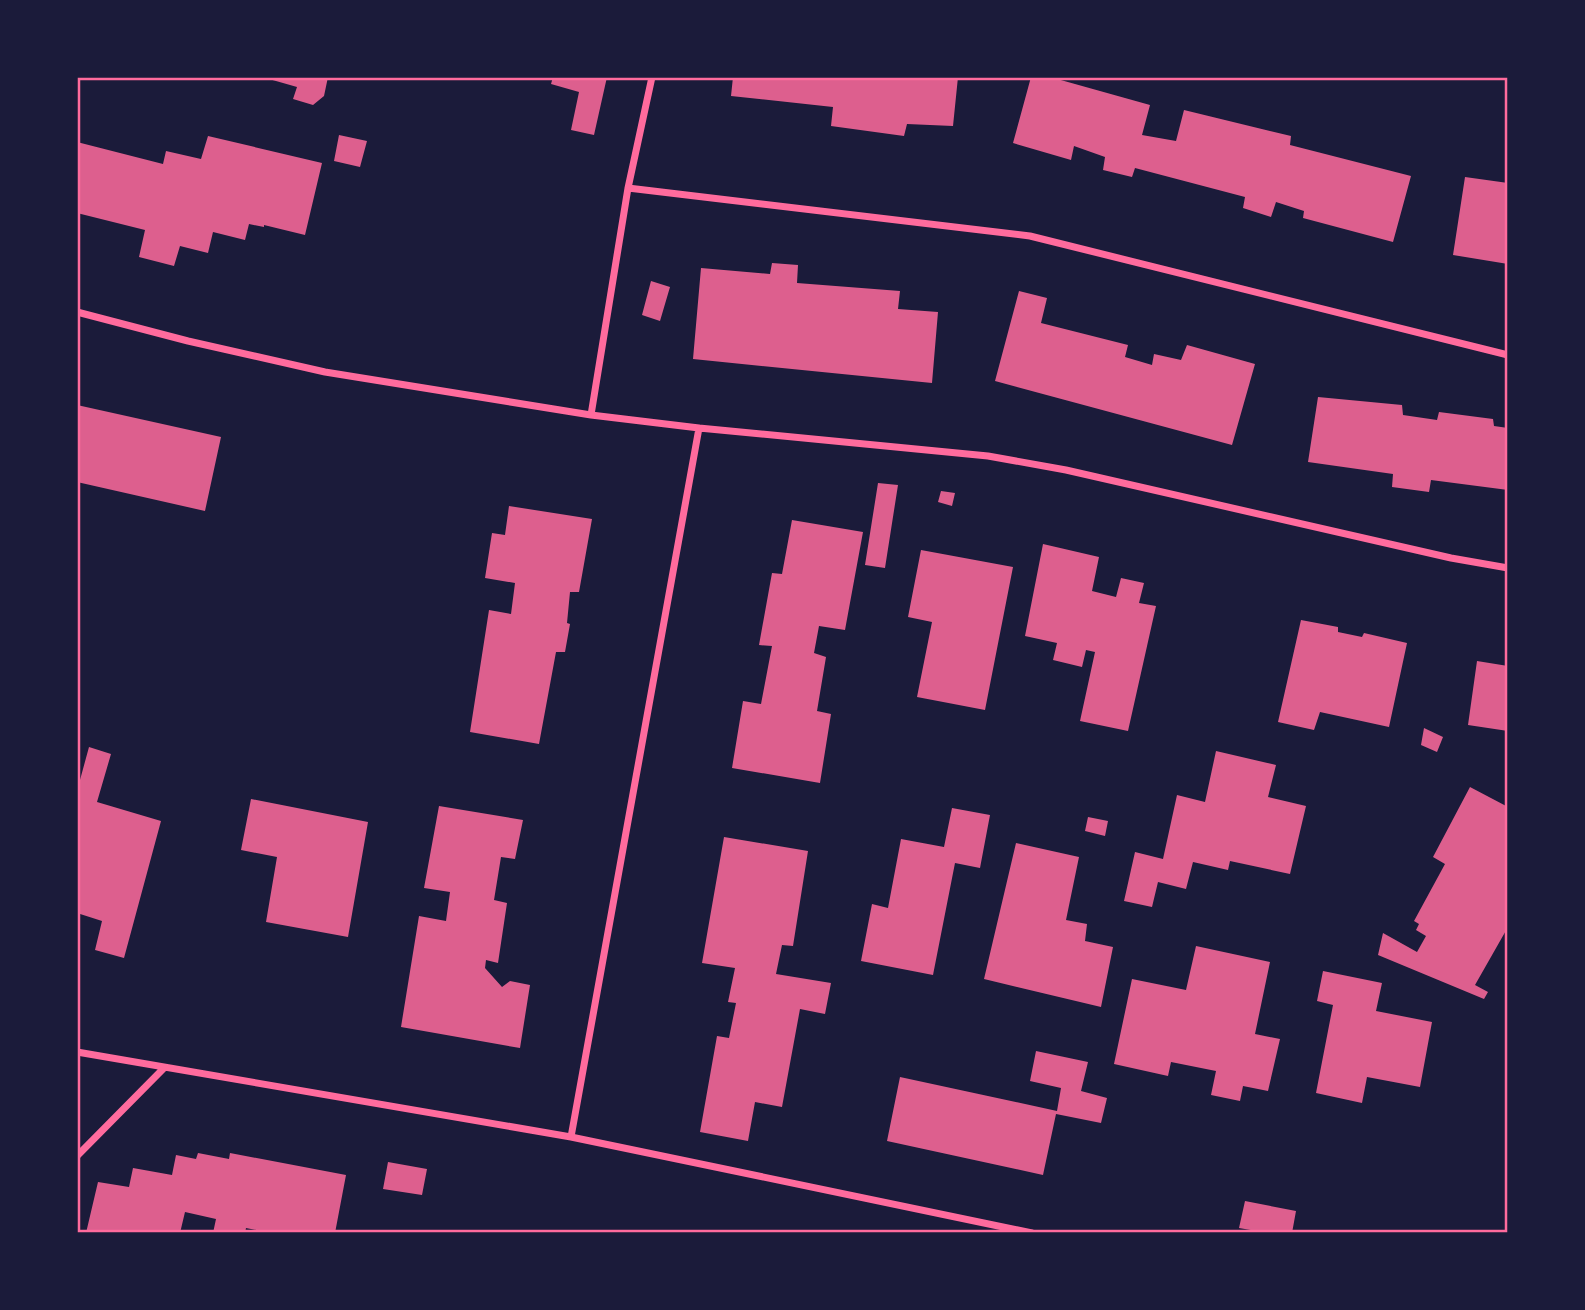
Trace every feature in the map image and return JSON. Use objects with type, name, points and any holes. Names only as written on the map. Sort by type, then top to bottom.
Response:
[{"type":"street","points":[[591,415],[628,188],[652,77]]},
{"type":"street","points":[[628,188],[1030,236],[1508,355]]},
{"type":"street","points":[[77,312],[325,372],[591,415],[988,456],[1045,466],[1451,558],[1508,568]]},
{"type":"street","points":[[571,1137],[699,428]]},
{"type":"street","points":[[77,1052],[571,1137],[1032,1233]]},
{"type":"street","points":[[77,1156],[164,1069]]},
{"type":"building","points":[[262,77],[328,77],[324,96],[313,105],[293,99],[297,87]]},
{"type":"building","points":[[553,77],[607,77],[594,135],[571,130],[579,92],[551,84]]},
{"type":"building","points":[[733,77],[958,77],[953,126],[907,124],[904,136],[831,126],[833,107],[731,96]]},
{"type":"building","points":[[1031,77],[1050,77],[1150,105],[1142,135],[1176,141],[1184,110],[1291,136],[1290,145],[1411,176],[1393,242],[1303,218],[1304,211],[1276,202],[1271,217],[1243,208],[1245,197],[1135,168],[1132,177],[1103,170],[1105,157],[1074,146],[1071,160],[1013,143]]},
{"type":"building","points":[[339,135],[367,141],[360,167],[334,161]]},
{"type":"building","points":[[208,136],[322,163],[305,235],[249,224],[245,240],[213,232],[208,253],[180,246],[174,266],[139,257],[145,230],[77,213],[77,142],[163,164],[166,151],[201,159]]},
{"type":"building","points":[[1465,177],[1508,183],[1508,264],[1453,255]]},
{"type":"building","points":[[772,263],[798,265],[797,283],[900,291],[898,309],[938,312],[932,383],[693,359],[701,268],[770,274]]},
{"type":"building","points":[[651,281],[670,287],[660,321],[642,315]]},
{"type":"building","points":[[1019,291],[1047,298],[1041,323],[1128,345],[1125,357],[1152,365],[1154,354],[1181,360],[1187,345],[1255,364],[1232,445],[995,381]]},
{"type":"building","points":[[1318,397],[1402,405],[1403,415],[1437,420],[1439,412],[1493,419],[1494,426],[1508,428],[1508,490],[1431,480],[1429,492],[1392,487],[1393,474],[1308,462]]},
{"type":"building","points":[[77,405],[221,437],[205,511],[77,482]]},
{"type":"building","points":[[878,483],[898,485],[885,568],[865,565]]},
{"type":"building","points":[[941,491],[955,493],[952,506],[938,502]]},
{"type":"building","points":[[509,506],[592,519],[579,592],[570,592],[567,623],[570,624],[565,652],[556,652],[539,744],[470,732],[489,610],[511,614],[515,583],[485,578],[492,533],[505,535]]},
{"type":"building","points":[[792,520],[863,532],[845,630],[819,626],[814,653],[826,657],[817,711],[831,714],[820,783],[732,768],[743,701],[761,704],[772,646],[759,645],[772,573],[782,574]]},
{"type":"building","points":[[1043,544],[1099,557],[1092,591],[1116,597],[1121,578],[1144,583],[1139,603],[1156,606],[1128,731],[1080,721],[1095,652],[1086,650],[1082,667],[1053,660],[1057,643],[1025,636]]},
{"type":"building","points":[[921,550],[1013,567],[985,710],[917,697],[932,622],[908,617]]},
{"type":"building","points":[[1301,620],[1338,627],[1338,632],[1362,637],[1364,633],[1407,643],[1389,727],[1320,712],[1314,730],[1278,722]]},
{"type":"building","points":[[1477,661],[1508,666],[1508,731],[1468,725]]},
{"type":"building","points":[[1424,728],[1443,737],[1437,752],[1421,745]]},
{"type":"building","points":[[89,747],[111,754],[97,802],[161,821],[124,958],[95,950],[102,921],[77,913],[77,791]]},
{"type":"building","points":[[1216,751],[1276,765],[1268,797],[1306,806],[1290,874],[1230,861],[1228,870],[1193,862],[1186,889],[1158,882],[1152,907],[1124,901],[1135,852],[1163,859],[1177,795],[1205,802]]},
{"type":"building","points":[[1470,787],[1508,807],[1508,927],[1475,985],[1488,992],[1484,999],[1378,955],[1383,933],[1417,952],[1426,936],[1416,930],[1419,924],[1414,921],[1445,864],[1433,857]]},
{"type":"building","points":[[251,799],[368,822],[348,937],[266,922],[277,857],[241,850]]},
{"type":"building","points":[[439,806],[523,820],[515,859],[501,857],[494,900],[507,903],[498,963],[486,960],[485,968],[502,987],[510,981],[530,985],[520,1048],[401,1027],[419,916],[446,921],[450,892],[424,888]]},
{"type":"building","points":[[952,808],[990,815],[980,868],[955,863],[933,975],[861,961],[872,904],[888,908],[901,839],[944,847]]},
{"type":"building","points":[[1088,817],[1108,821],[1105,836],[1085,831]]},
{"type":"building","points":[[724,837],[808,851],[793,946],[782,945],[776,974],[831,983],[825,1014],[800,1009],[782,1107],[755,1102],[748,1141],[700,1132],[717,1036],[729,1038],[736,1003],[728,1002],[735,968],[702,963]]},
{"type":"building","points":[[1016,843],[1079,857],[1066,920],[1087,924],[1085,941],[1113,947],[1101,1007],[984,979]]},
{"type":"building","points":[[1196,946],[1270,962],[1255,1034],[1280,1039],[1268,1091],[1243,1086],[1240,1101],[1211,1095],[1216,1071],[1171,1062],[1168,1076],[1114,1064],[1132,979],[1186,990]]},
{"type":"building","points":[[1323,971],[1382,983],[1376,1011],[1432,1022],[1420,1087],[1367,1077],[1362,1103],[1316,1093],[1333,1005],[1317,1001]]},
{"type":"building","points":[[1036,1051],[1088,1062],[1081,1091],[1107,1098],[1101,1123],[1056,1114],[1043,1175],[887,1141],[900,1077],[1057,1111],[1061,1088],[1030,1081]]},
{"type":"building","points":[[198,1153],[229,1159],[230,1153],[346,1175],[335,1233],[272,1233],[246,1228],[245,1233],[213,1233],[216,1219],[185,1212],[180,1233],[86,1233],[98,1182],[129,1187],[133,1168],[172,1175],[176,1155],[196,1159]]},
{"type":"building","points":[[388,1162],[427,1169],[422,1195],[383,1189]]},
{"type":"building","points":[[1245,1201],[1296,1211],[1292,1233],[1268,1233],[1239,1228]]}]
